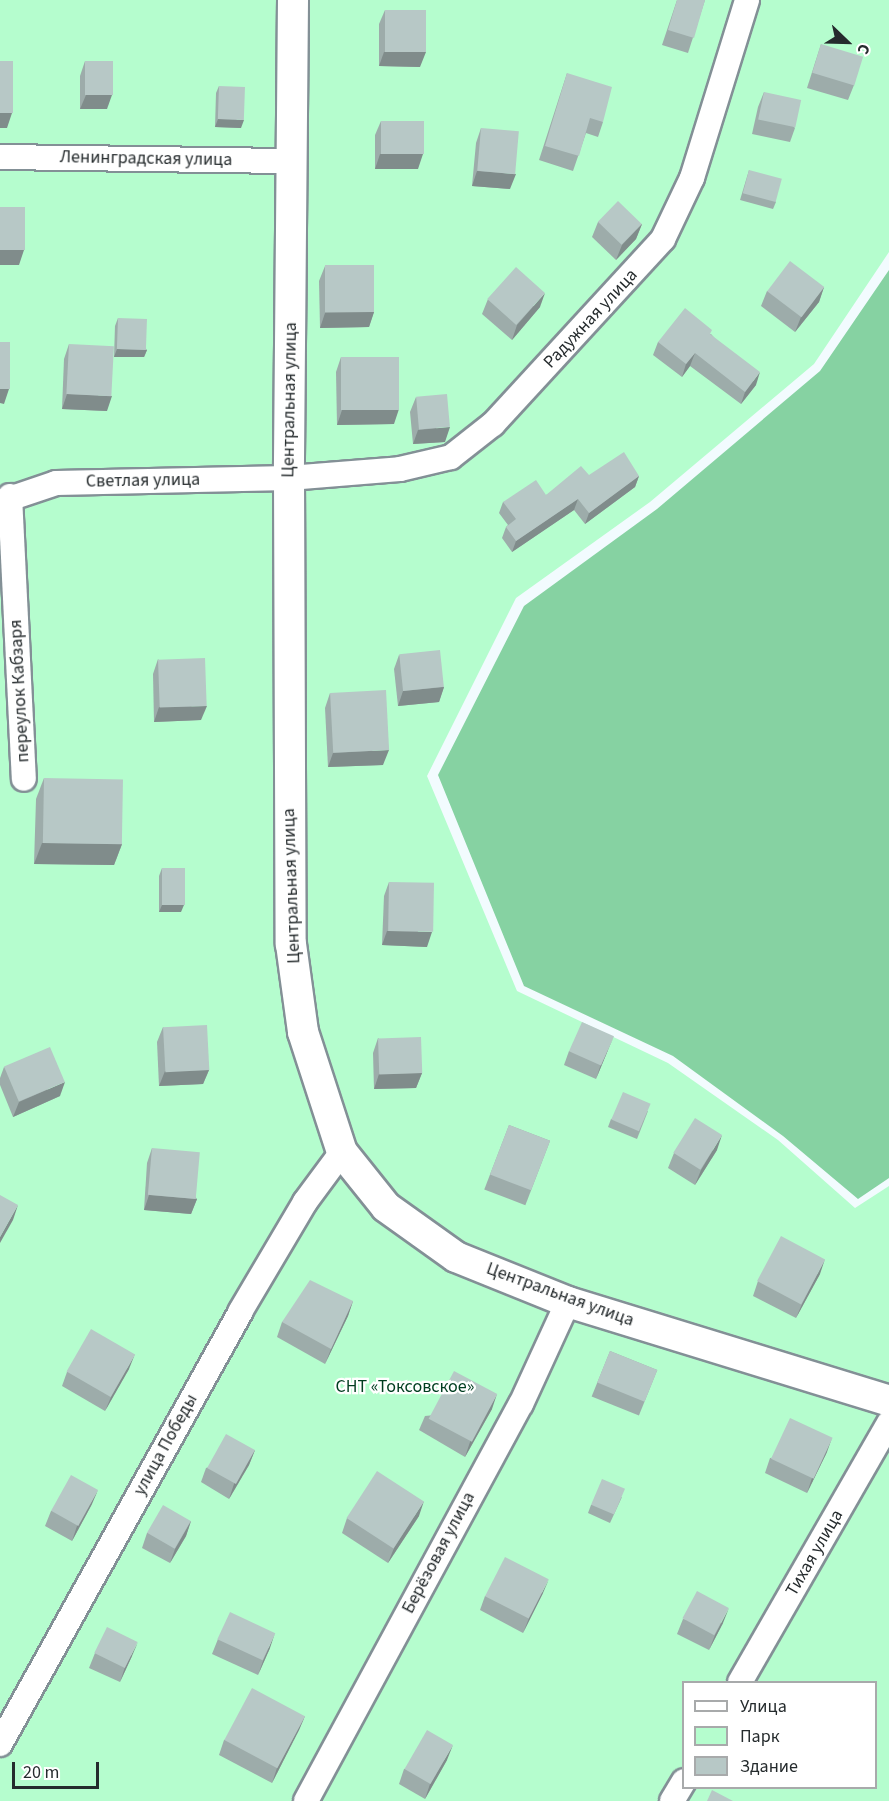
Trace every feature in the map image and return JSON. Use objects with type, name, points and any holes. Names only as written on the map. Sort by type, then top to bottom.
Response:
[{"type":"street","name":"Центральная улица","points":[[293,0],[289,478],[291,944],[303,1032],[342,1152],[386,1207],[456,1257],[568,1302],[889,1401]]},
{"type":"street","name":"Радужная улица","points":[[289,478],[400,469],[451,457],[494,424],[663,239],[692,178],[747,0]]},
{"type":"street","name":"Ленинградская улица","points":[[0,158],[293,161]]},
{"type":"street","name":"Светлая улица","points":[[5,499],[56,483],[289,478]]},
{"type":"street","name":"переулок Кабзаря","points":[[5,499],[24,778]]},
{"type":"street","name":"улица Победы","points":[[0,1744],[240,1312],[305,1202],[342,1152]]},
{"type":"street","name":"Берёзовая улица","points":[[306,1801],[520,1404],[568,1302]]},
{"type":"street","name":"Тихая улица","points":[[741,1681],[889,1423]]},
{"type":"street","points":[[672,1801],[682,1784]]},
{"type":"green space","name":"СНТ «Токсовское»","points":[[0,0],[889,0],[889,252],[814,364],[650,502],[516,598],[427,776],[517,991],[668,1063],[778,1140],[855,1208],[889,1186],[889,1801],[0,1801]]},
{"type":"green space","points":[[889,270],[889,1178],[858,1199],[783,1136],[673,1056],[524,986],[438,775],[524,606],[657,509],[820,371]]},
{"type":"building","points":[[677,0],[705,0],[694,38],[668,30]]},
{"type":"building","points":[[385,10],[426,10],[426,52],[385,52]]},
{"type":"building","points":[[821,44],[863,57],[854,86],[812,73]]},
{"type":"building","points":[[0,61],[13,61],[13,113],[0,113]]},
{"type":"building","points":[[85,61],[113,61],[113,95],[85,95]]},
{"type":"building","points":[[567,73],[612,87],[603,122],[590,118],[579,156],[545,146]]},
{"type":"building","points":[[219,86],[245,87],[244,120],[218,119]]},
{"type":"building","points":[[764,92],[801,100],[795,127],[758,119]]},
{"type":"building","points":[[381,121],[424,121],[424,154],[381,154]]},
{"type":"building","points":[[481,128],[519,131],[515,174],[477,171]]},
{"type":"building","points":[[749,170],[782,179],[776,202],[743,193]]},
{"type":"building","points":[[618,201],[642,224],[622,245],[598,222]]},
{"type":"building","points":[[0,207],[25,207],[25,250],[0,250]]},
{"type":"building","points":[[790,261],[824,287],[801,317],[767,291]]},
{"type":"building","points":[[325,265],[374,265],[374,312],[325,312]]},
{"type":"building","points":[[516,267],[545,293],[516,325],[487,299]]},
{"type":"building","points":[[685,308],[712,330],[710,334],[760,372],[745,392],[695,353],[686,364],[658,342]]},
{"type":"building","points":[[118,318],[147,319],[146,350],[117,349]]},
{"type":"building","points":[[0,342],[10,342],[10,389],[0,389]]},
{"type":"building","points":[[69,344],[114,346],[111,396],[66,394]]},
{"type":"building","points":[[341,357],[399,357],[399,410],[341,410]]},
{"type":"building","points":[[447,394],[450,427],[419,430],[416,397]]},
{"type":"building","points":[[624,452],[639,476],[589,513],[578,499],[516,541],[506,527],[516,519],[503,502],[536,480],[546,495],[581,466],[589,475]]},
{"type":"building","points":[[440,650],[444,687],[403,691],[399,654]]},
{"type":"building","points":[[205,658],[207,706],[160,708],[158,660]]},
{"type":"building","points":[[386,690],[389,750],[333,753],[330,693]]},
{"type":"building","points":[[44,778],[123,779],[122,844],[43,843]]},
{"type":"building","points":[[162,868],[185,868],[185,905],[162,905]]},
{"type":"building","points":[[389,882],[434,883],[433,932],[388,931]]},
{"type":"building","points":[[582,1022],[614,1036],[601,1065],[569,1051]]},
{"type":"building","points":[[207,1025],[209,1070],[165,1072],[163,1027]]},
{"type":"building","points":[[421,1037],[422,1073],[379,1074],[378,1039]]},
{"type":"building","points":[[50,1047],[65,1082],[19,1102],[4,1067]]},
{"type":"building","points":[[623,1092],[651,1104],[639,1131],[611,1120]]},
{"type":"building","points":[[695,1118],[722,1135],[700,1170],[673,1153]]},
{"type":"building","points":[[509,1125],[550,1141],[531,1190],[490,1174]]},
{"type":"building","points":[[152,1148],[200,1152],[196,1199],[148,1195]]},
{"type":"building","points":[[0,1195],[18,1205],[0,1237]]},
{"type":"building","points":[[781,1236],[825,1259],[801,1305],[757,1281]]},
{"type":"building","points":[[310,1280],[353,1301],[331,1349],[282,1322]]},
{"type":"building","points":[[91,1329],[135,1354],[111,1397],[66,1371]]},
{"type":"building","points":[[610,1351],[657,1370],[645,1402],[597,1383]]},
{"type":"building","points":[[454,1371],[497,1394],[472,1442],[429,1419]]},
{"type":"building","points":[[790,1418],[833,1438],[814,1479],[771,1459]]},
{"type":"building","points":[[226,1434],[255,1450],[236,1484],[207,1468]]},
{"type":"building","points":[[377,1471],[424,1501],[393,1548],[347,1518]]},
{"type":"building","points":[[71,1475],[98,1490],[78,1526],[51,1511]]},
{"type":"building","points":[[602,1479],[625,1489],[614,1515],[591,1505]]},
{"type":"building","points":[[163,1505],[191,1521],[175,1549],[147,1533]]},
{"type":"building","points":[[505,1557],[549,1579],[529,1618],[485,1596]]},
{"type":"building","points":[[697,1591],[729,1608],[714,1635],[682,1618]]},
{"type":"building","points":[[230,1612],[275,1633],[263,1660],[217,1639]]},
{"type":"building","points":[[107,1627],[138,1642],[125,1668],[94,1653]]},
{"type":"building","points":[[252,1688],[305,1716],[277,1768],[224,1740]]},
{"type":"building","points":[[427,1730],[453,1745],[430,1784],[404,1769]]},
{"type":"building","points":[[712,1790],[733,1801],[707,1801]]}]
